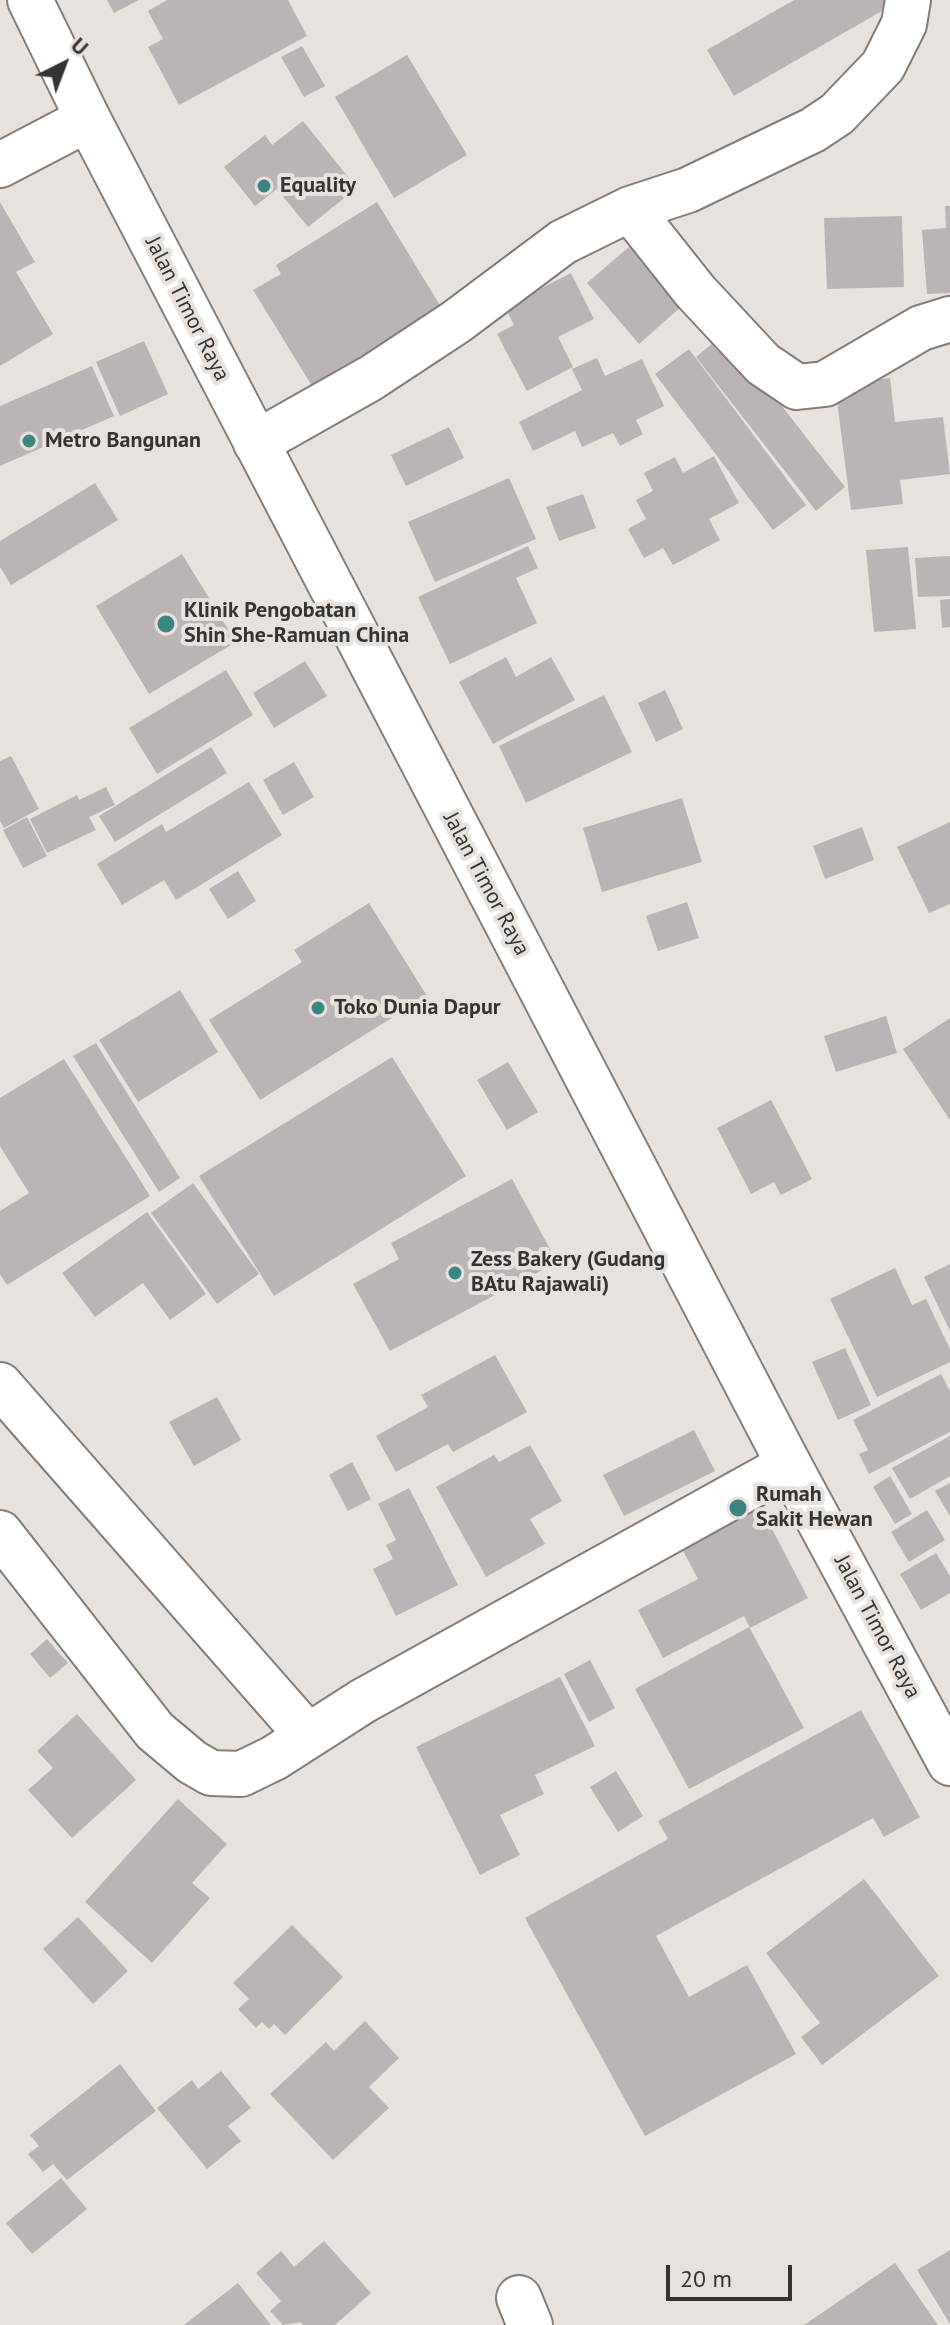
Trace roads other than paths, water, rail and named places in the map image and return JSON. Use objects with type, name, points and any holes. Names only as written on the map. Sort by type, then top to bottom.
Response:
[{"type":"main road","name":"Jalan Timor Raya","points":[[30,0],[88,119],[789,1465],[950,1763]]},
{"type":"main road","points":[[256,443],[371,378],[444,330],[563,242],[630,209],[688,190],[813,130],[837,114],[883,66],[904,24],[908,0]]},
{"type":"main road","points":[[0,165],[88,119]]},
{"type":"main road","points":[[630,209],[695,291],[763,364],[797,387],[825,384],[921,328],[950,319]]},
{"type":"main road","points":[[0,1385],[308,1736]]},
{"type":"main road","points":[[0,1533],[155,1731],[192,1762],[211,1773],[241,1774],[363,1701],[789,1465]]},
{"type":"place","name":"Equality","points":[[264,186]]},
{"type":"place","name":"Metro Bangunan","points":[[29,441]]},
{"type":"place","name":"Klinik Pengobatan Shin She-Ramuan China","points":[[166,624]]},
{"type":"place","name":"Toko Dunia Dapur","points":[[318,1008]]},
{"type":"place","name":"Zess Bakery (Gudang BAtu Rajawali)","points":[[455,1273]]},
{"type":"place","name":"Rumah Sakit Hewan","points":[[738,1508]]}]
